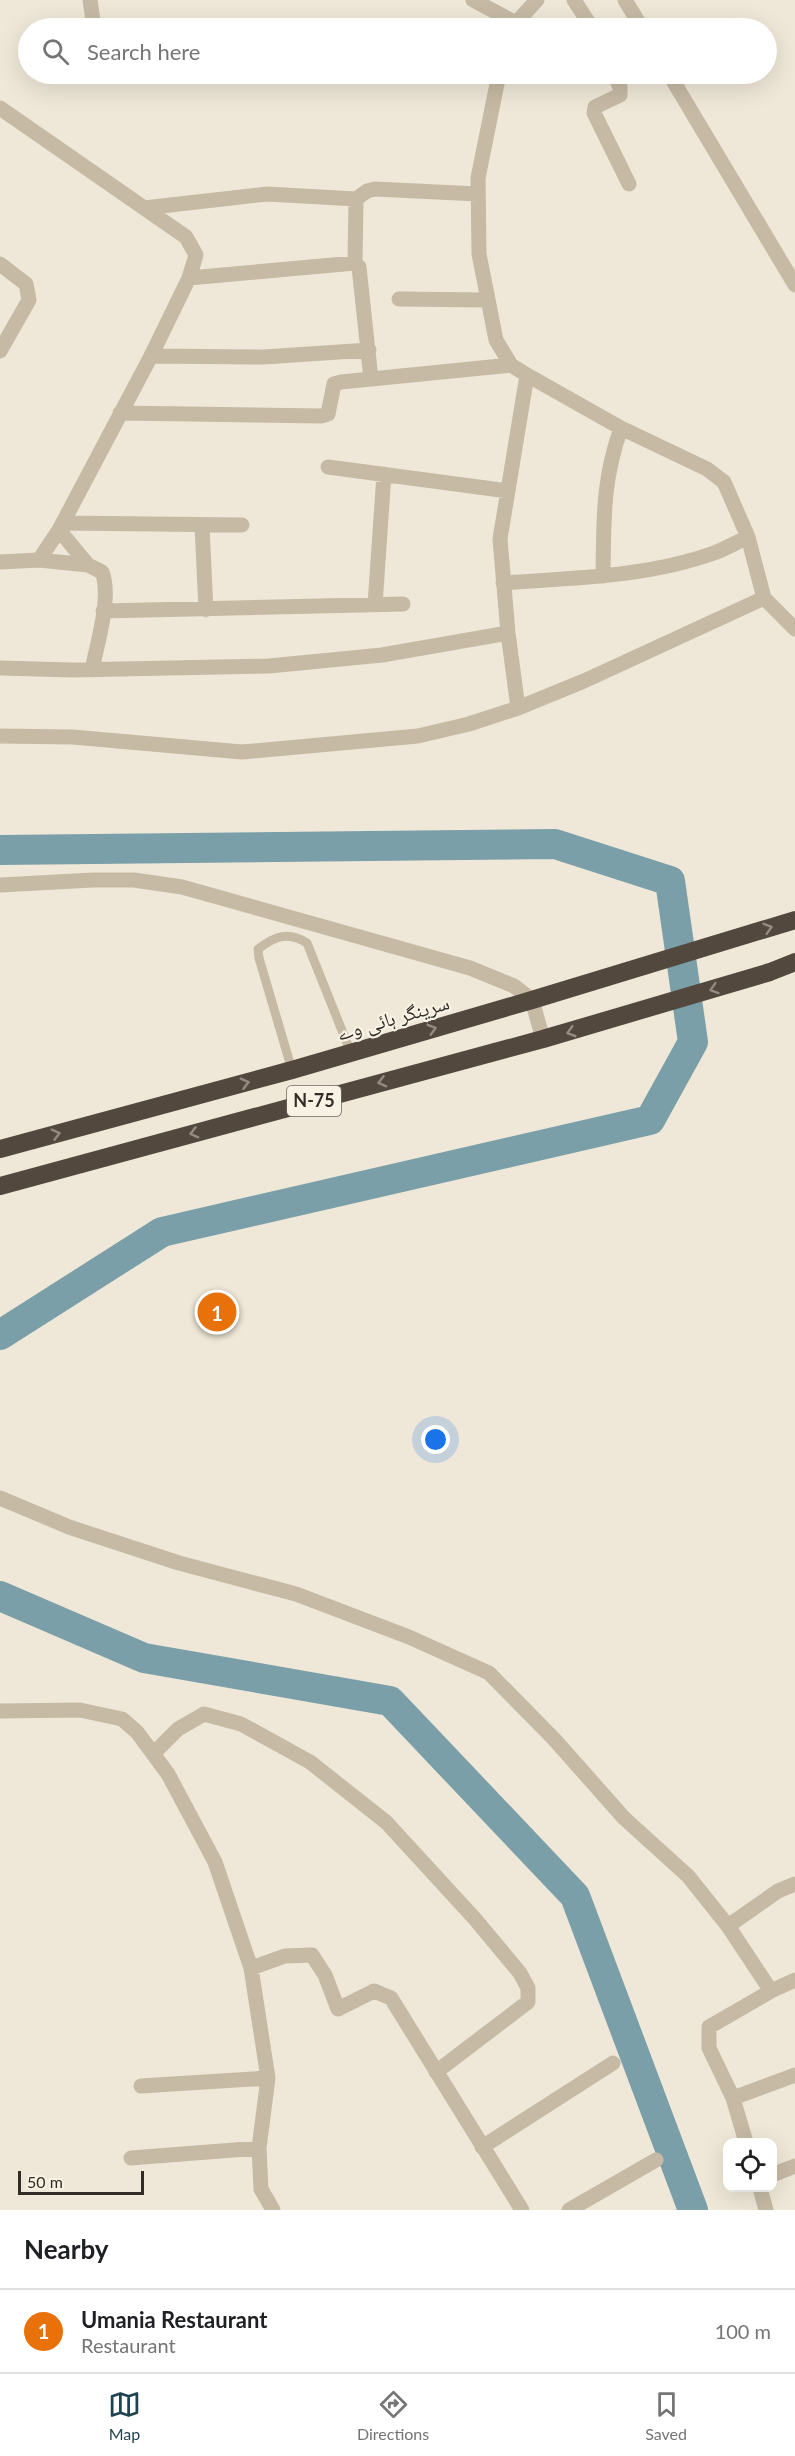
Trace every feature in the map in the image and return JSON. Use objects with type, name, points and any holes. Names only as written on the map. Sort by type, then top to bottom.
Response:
[{"type":"highway","name":"سرینگر ہائی وے","points":[[0,1149],[292,1070],[795,920]]},
{"type":"highway","name":"N-75","points":[[0,1186],[627,1016],[770,972],[795,962]]},
{"type":"street","points":[[90,0],[93,18]]},
{"type":"street","points":[[473,0],[502,18]]},
{"type":"street","points":[[522,18],[537,0]]},
{"type":"street","points":[[574,0],[585,18]]},
{"type":"street","points":[[625,0],[636,18]]},
{"type":"street","points":[[497,84],[477,178],[479,254],[486,300],[496,340],[511,365],[527,375],[621,428],[707,469],[724,482],[747,537],[764,598],[795,629]]},
{"type":"street","points":[[619,84],[620,95],[595,107],[594,113],[629,184]]},
{"type":"street","points":[[675,84],[795,285]]},
{"type":"street","points":[[0,108],[186,237],[196,255],[189,278],[151,356],[61,526],[39,560]]},
{"type":"street","points":[[144,208],[267,194],[356,199],[367,190],[375,189],[478,194]]},
{"type":"street","points":[[356,199],[355,263],[359,267],[371,379]]},
{"type":"street","points":[[189,278],[355,263]]},
{"type":"street","points":[[0,264],[26,285],[29,300],[0,351]]},
{"type":"street","points":[[399,299],[486,300]]},
{"type":"street","points":[[151,356],[264,357],[369,350]]},
{"type":"street","points":[[120,413],[322,416],[328,414],[334,384],[511,365]]},
{"type":"street","points":[[518,708],[508,633],[501,539],[527,375]]},
{"type":"street","points":[[603,576],[607,479],[610,459],[621,428]]},
{"type":"street","points":[[328,467],[508,491]]},
{"type":"street","points":[[375,605],[384,474]]},
{"type":"street","points":[[61,526],[242,525]]},
{"type":"street","points":[[61,526],[88,565]]},
{"type":"street","points":[[202,526],[206,610]]},
{"type":"street","points":[[503,583],[603,576],[651,569],[714,553],[747,537]]},
{"type":"street","points":[[0,562],[39,560],[88,565],[102,572],[104,611],[92,670]]},
{"type":"street","points":[[0,736],[73,737],[242,752],[418,736],[469,724],[518,708],[584,681],[764,598]]},
{"type":"street","points":[[104,611],[402,604]]},
{"type":"street","points":[[0,668],[92,670],[269,666],[382,655],[508,633]]},
{"type":"street","points":[[0,885],[134,880],[182,887],[471,968],[514,986],[532,1000],[543,1039]]},
{"type":"street","points":[[0,1498],[69,1527],[179,1563],[296,1594],[409,1637],[489,1673],[554,1739],[624,1818],[687,1876],[728,1926],[771,1991]]},
{"type":"street","points":[[0,1711],[80,1710],[122,1719],[137,1732],[168,1774],[216,1862],[251,1968],[268,2078],[259,2148],[261,2189],[273,2210]]},
{"type":"street","points":[[153,1754],[178,1729],[204,1714],[241,1724],[310,1762],[386,1822],[475,1919],[520,1973],[528,1988],[528,2002],[436,2072]]},
{"type":"street","points":[[728,1926],[777,1891],[795,1884]]},
{"type":"street","points":[[251,1968],[285,1956],[312,1955],[325,1975],[338,2009],[374,1991],[391,1998],[522,2210]]},
{"type":"street","points":[[745,2138],[733,2098],[709,2048],[709,2027],[771,1991],[795,1980]]},
{"type":"street","points":[[482,2147],[614,2063]]},
{"type":"street","points":[[733,2098],[795,2075]]},
{"type":"street","points":[[141,2086],[268,2078]]},
{"type":"street","points":[[131,2158],[259,2148]]},
{"type":"street","points":[[569,2210],[656,2160]]},
{"type":"street","points":[[777,2173],[795,2166]]},
{"type":"street","points":[[761,2192],[766,2210]]},
{"type":"lane","points":[[292,1070],[259,958],[258,948],[268,941],[297,935],[307,943],[351,1053]]},
{"type":"waterway","points":[[0,850],[555,844],[670,881],[693,1042],[650,1120],[162,1232],[0,1335]]},
{"type":"waterway","points":[[0,1596],[144,1658],[390,1701],[575,1896],[693,2210]]},
{"type":"place","name":"Umania Restaurant","points":[[217,1312]]}]
